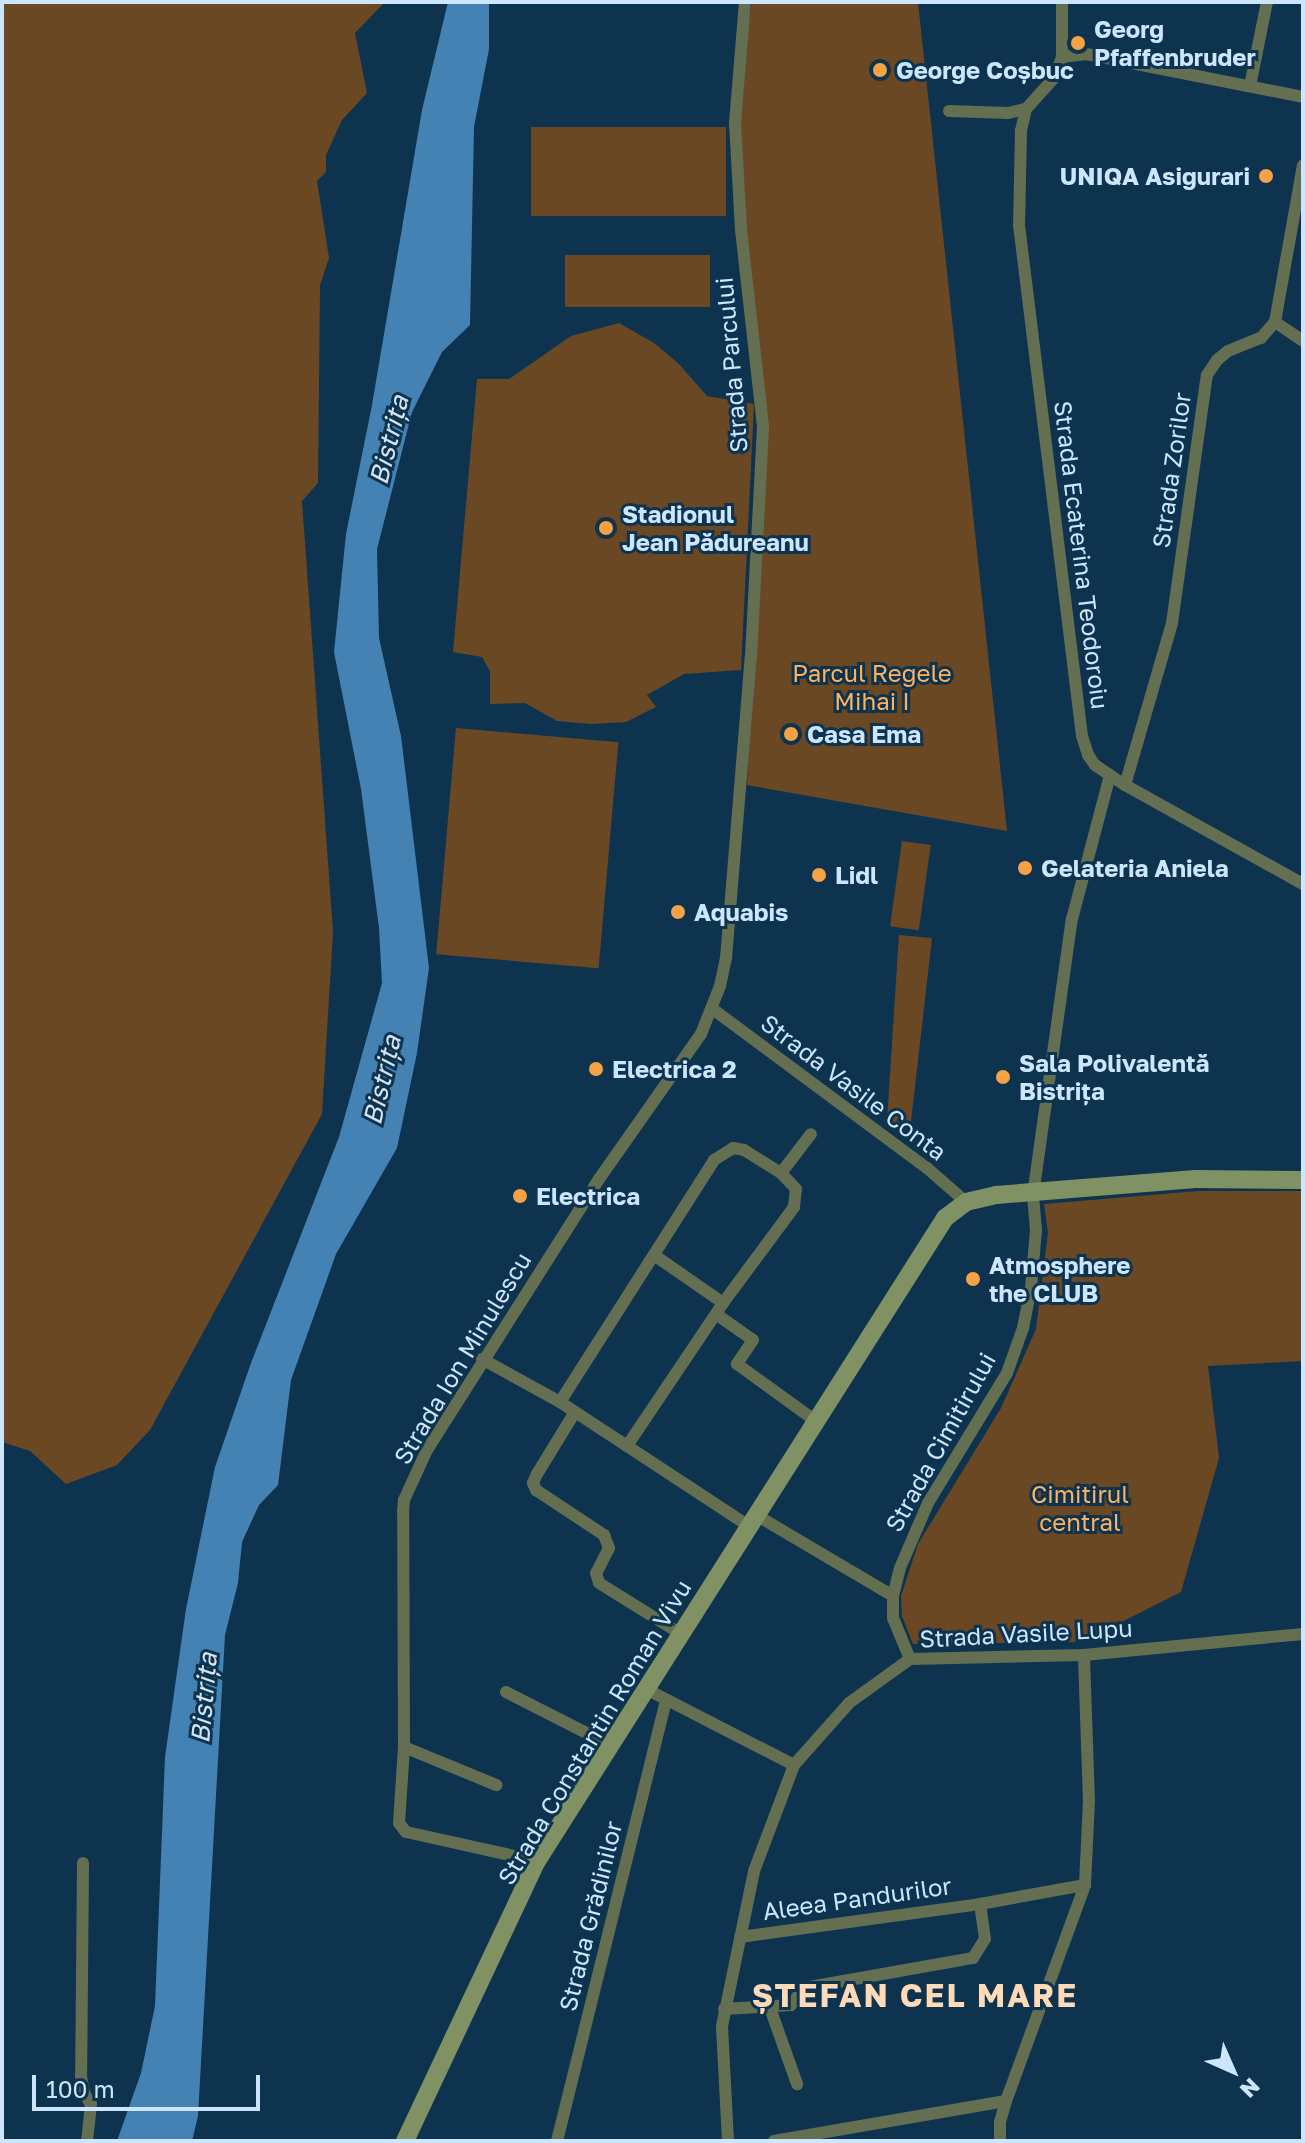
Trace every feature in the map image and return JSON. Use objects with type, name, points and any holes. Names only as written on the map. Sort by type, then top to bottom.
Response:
[{"type":"street","name":"Strada Parcului","points":[[714,1010],[726,958],[751,656],[763,426],[741,230],[735,131],[745,2]]},
{"type":"street","points":[[949,111],[1008,113],[1026,109],[1054,78],[1062,57],[1062,2]]},
{"type":"street","points":[[1250,86],[1267,2]]},
{"type":"street","points":[[1062,57],[1086,54],[1303,97]]},
{"type":"street","name":"Strada Ecaterina Teodoroiu","points":[[1026,109],[1021,131],[1019,225],[1082,736],[1088,755],[1125,785],[1303,881]]},
{"type":"street","points":[[1303,165],[1275,322],[1303,341]]},
{"type":"street","name":"Strada Zorilor","points":[[1125,785],[1172,623],[1207,375],[1228,351],[1261,338],[1275,322]]},
{"type":"street","name":"Strada Cimitirului","points":[[910,1659],[893,1618],[893,1596],[917,1524],[992,1400],[1017,1343],[1031,1288],[1036,1230],[1033,1195],[1072,919],[1110,775]]},
{"type":"street","name":"Strada Vasile Conta","points":[[714,1010],[927,1168],[966,1202]]},
{"type":"street","name":"Strada Ion Minulescu","points":[[537,1861],[402,1828],[399,1818],[404,1747],[404,1500],[427,1450],[482,1359],[599,1179],[701,1034],[714,1010]]},
{"type":"street","points":[[781,1173],[811,1134]]},
{"type":"street","points":[[560,1402],[714,1160],[725,1151],[744,1150],[781,1173],[796,1189],[794,1207],[719,1308],[627,1446]]},
{"type":"street","points":[[966,1202],[996,1195],[1033,1195],[1195,1179],[1303,1180]]},
{"type":"street","name":"Strada Constantin Roman Vivu","points":[[405,2141],[537,1861],[817,1422],[930,1237],[945,1218],[966,1202]]},
{"type":"street","points":[[654,1255],[753,1340],[737,1364],[817,1422]]},
{"type":"street","points":[[482,1359],[560,1402],[752,1521],[893,1596]]},
{"type":"street","points":[[575,1412],[537,1474],[533,1483],[536,1490],[604,1535],[609,1548],[596,1573],[599,1583],[681,1634]]},
{"type":"street","name":"Strada Vasile Lupu","points":[[728,2141],[723,2095],[724,2009],[754,1871],[794,1765],[849,1703],[910,1659],[1084,1655],[1303,1634]]},
{"type":"street","points":[[1000,2141],[1000,2122],[1006,2101],[1085,1885],[1089,1801],[1084,1655]]},
{"type":"street","points":[[646,1689],[794,1765]]},
{"type":"street","points":[[506,1692],[610,1745]]},
{"type":"street","name":"Strada Grădinilor","points":[[557,2141],[666,1701]]},
{"type":"street","points":[[404,1747],[496,1785]]},
{"type":"street","points":[[83,1863],[81,2076],[84,2093],[91,2104],[87,2141]]},
{"type":"street","name":"Aleea Pandurilor","points":[[740,1937],[980,1904],[1085,1885]]},
{"type":"street","name":"Aleea Pandurilor","points":[[724,2009],[794,2005],[804,1988],[973,1958],[985,1939],[980,1904]]},
{"type":"street","points":[[770,2008],[797,2084]]},
{"type":"street","points":[[774,2141],[829,2136],[1006,2101]]},
{"type":"green space","points":[[2,2],[385,2],[355,33],[367,93],[342,120],[326,155],[326,172],[317,181],[329,258],[320,285],[318,483],[302,501],[333,932],[322,1114],[150,1430],[117,1465],[66,1484],[30,1451],[2,1442]]},
{"type":"green space","name":"Parcul Regele Mihai I","points":[[752,2],[918,2],[1007,831],[747,785],[763,426],[735,99]]},
{"type":"green space","points":[[531,127],[726,127],[726,216],[531,216]]},
{"type":"green space","points":[[565,255],[710,255],[710,307],[565,307]]},
{"type":"green space","name":"Stadionul Jean Pădureanu","points":[[619,323],[654,343],[678,363],[707,396],[754,404],[741,670],[684,674],[647,695],[656,707],[626,722],[592,724],[557,721],[525,703],[490,704],[490,671],[482,657],[453,652],[477,379],[509,379],[571,336]]},
{"type":"green space","points":[[456,728],[618,742],[599,968],[436,954]]},
{"type":"green space","points":[[902,841],[931,845],[919,930],[890,926]]},
{"type":"green space","points":[[899,935],[932,938],[910,1130],[887,1120]]},
{"type":"green space","name":"Cimitirul central","points":[[1198,1191],[1303,1191],[1303,1361],[1208,1366],[1219,1458],[1181,1592],[1082,1642],[913,1644],[902,1616],[901,1596],[918,1544],[1001,1408],[1036,1329],[1048,1233],[1044,1204]]},
{"type":"water","name":"Bistrița","points":[[448,2],[489,2],[489,49],[474,127],[470,325],[442,352],[412,412],[377,549],[379,638],[401,736],[429,968],[417,1053],[397,1148],[336,1254],[291,1380],[278,1485],[259,1505],[242,1542],[238,1583],[225,1635],[198,2116],[192,2141],[117,2141],[141,2073],[155,2006],[165,1757],[186,1609],[215,1467],[251,1363],[339,1137],[382,983],[379,928],[361,789],[334,652],[346,534],[372,405],[422,110]]},
{"type":"place","name":"Georg Pfaffenbruder","points":[[1078,43]]},
{"type":"place","name":"George Coșbuc","points":[[880,70]]},
{"type":"place","name":"UNIQA Asigurari","points":[[1266,176]]},
{"type":"place","name":"Stadionul Jean Pădureanu","points":[[606,528]]},
{"type":"place","name":"Casa Ema","points":[[791,734]]},
{"type":"place","name":"Gelateria Aniela","points":[[1025,868]]},
{"type":"place","name":"Lidl","points":[[819,875]]},
{"type":"place","name":"Aquabis","points":[[678,912]]},
{"type":"place","name":"Electrica 2","points":[[596,1069]]},
{"type":"place","name":"Sala Polivalentă Bistrița","points":[[1003,1077]]},
{"type":"place","name":"Electrica","points":[[520,1196]]},
{"type":"place","name":"Atmosphere the CLUB","points":[[973,1279]]},
{"type":"district","name":"ȘTEFAN CEL MARE","points":[[915,1995]]}]
